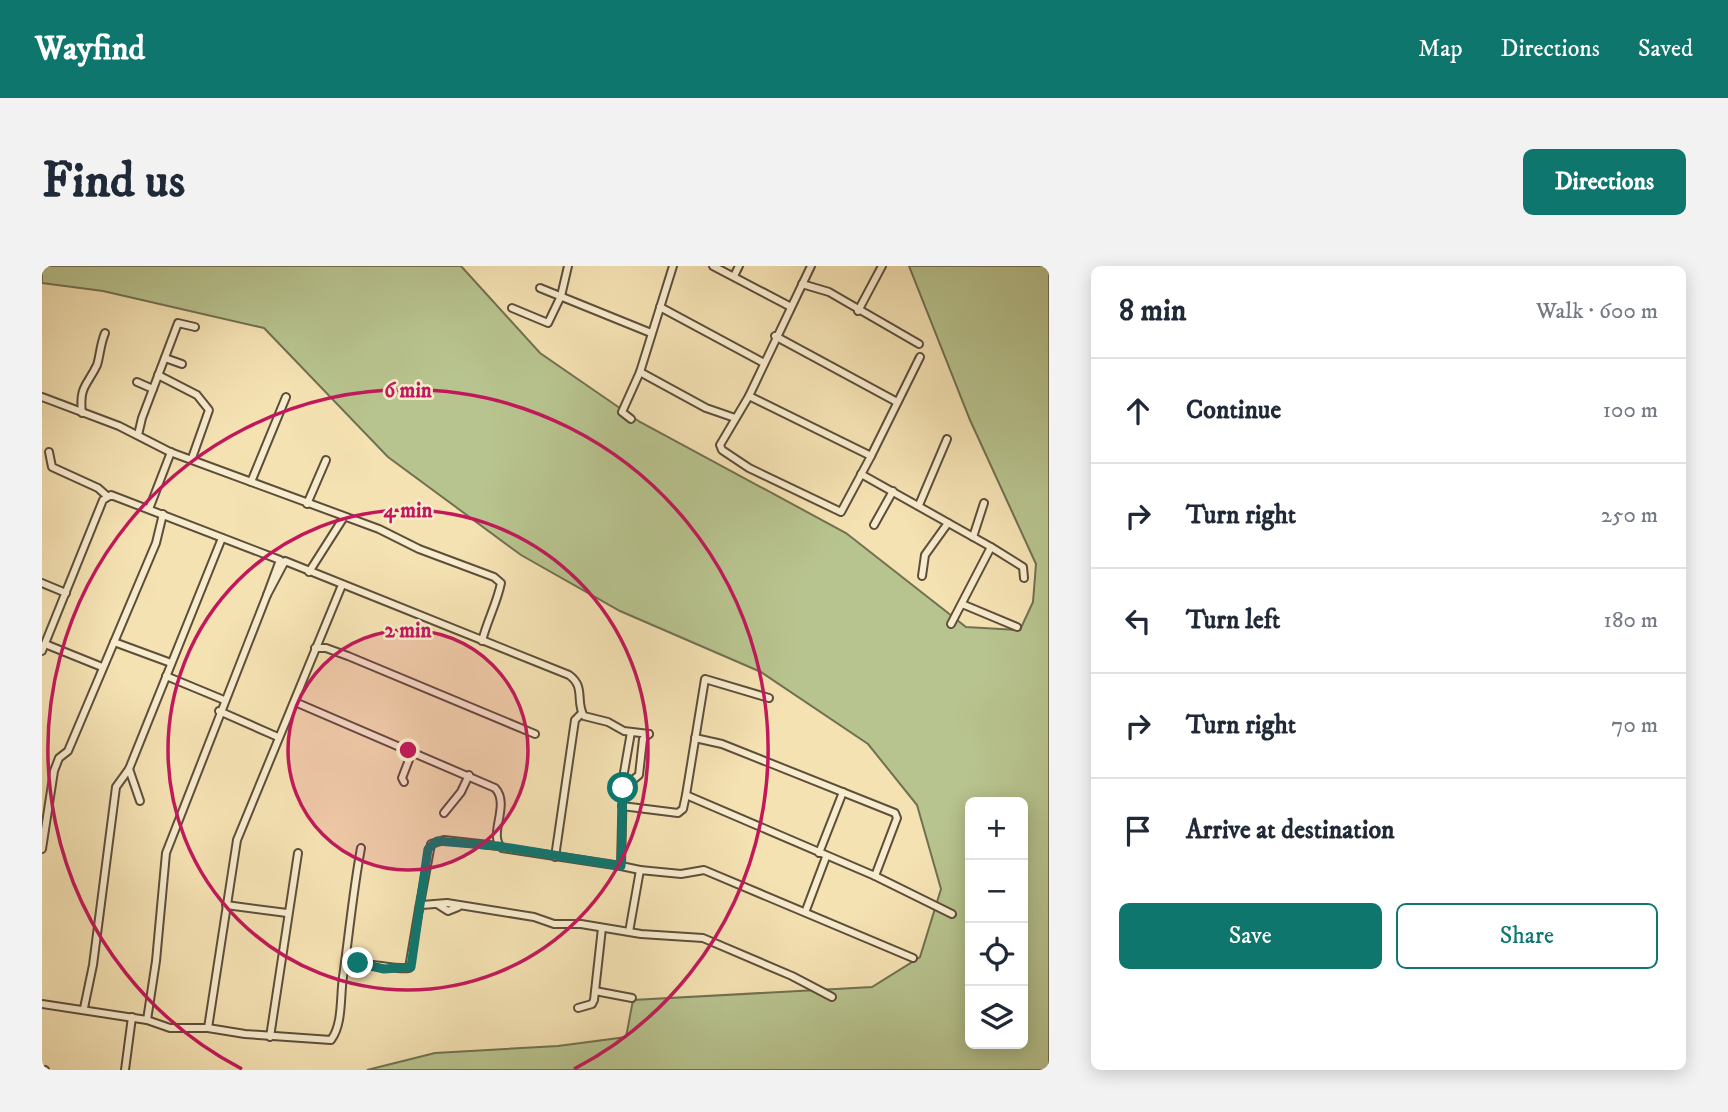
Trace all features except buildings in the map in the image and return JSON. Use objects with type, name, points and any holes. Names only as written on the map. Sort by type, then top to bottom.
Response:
[{"type":"street","points":[[512,309],[548,323],[561,296],[568,266]]},
{"type":"street","points":[[631,419],[622,412],[640,372],[673,266]]},
{"type":"street","points":[[713,266],[790,307]]},
{"type":"street","points":[[734,276],[739,266]]},
{"type":"street","points":[[811,266],[748,396],[720,445],[722,450],[749,468],[835,511],[844,510],[920,357]]},
{"type":"street","points":[[858,311],[882,266]]},
{"type":"street","points":[[802,284],[829,292],[919,344]]},
{"type":"street","points":[[540,288],[651,333]]},
{"type":"street","points":[[660,307],[764,363]]},
{"type":"street","points":[[138,435],[178,323],[195,327]]},
{"type":"street","points":[[82,413],[82,387],[97,365],[97,352],[105,332]]},
{"type":"street","points":[[775,336],[897,402]]},
{"type":"street","points":[[165,358],[183,365]]},
{"type":"street","points":[[640,372],[706,408],[736,418]]},
{"type":"street","points":[[158,375],[197,395],[209,410],[192,458]]},
{"type":"street","points":[[137,382],[153,389]]},
{"type":"street","points":[[748,396],[871,456]]},
{"type":"street","points":[[42,397],[138,435],[171,452],[344,517],[499,580],[501,588],[488,614],[482,641]]},
{"type":"street","points":[[251,482],[286,397]]},
{"type":"street","points":[[919,505],[947,439]]},
{"type":"street","points":[[49,452],[52,467],[98,488],[107,496],[115,495],[280,560],[166,853],[156,961],[146,1020]]},
{"type":"street","points":[[149,509],[171,452]]},
{"type":"street","points":[[307,504],[326,460]]},
{"type":"street","points":[[862,474],[1023,567],[1024,578]]},
{"type":"street","points":[[874,525],[893,491]]},
{"type":"street","points":[[102,667],[43,647],[107,496]]},
{"type":"street","points":[[973,537],[984,503]]},
{"type":"street","points":[[42,849],[54,771],[59,758],[68,751],[156,543],[163,514]]},
{"type":"street","points":[[309,572],[344,517]]},
{"type":"street","points":[[922,576],[925,555],[948,523]]},
{"type":"street","points":[[84,1008],[93,965],[116,787],[129,769],[222,538]]},
{"type":"street","points":[[951,624],[991,547]]},
{"type":"street","points":[[267,595],[285,561],[572,677],[581,691],[581,714],[575,720],[555,857]]},
{"type":"street","points":[[42,583],[66,593]]},
{"type":"street","points":[[208,1028],[237,840],[342,585]]},
{"type":"street","points":[[962,604],[1017,627]]},
{"type":"street","points":[[114,642],[171,663]]},
{"type":"street","points":[[315,648],[348,656],[535,734]]},
{"type":"street","points":[[166,676],[224,700]]},
{"type":"street","points":[[622,806],[678,813],[683,809],[705,679],[769,698]]},
{"type":"street","points":[[295,702],[303,703],[321,715],[469,775],[500,793],[498,846]]},
{"type":"street","points":[[219,711],[278,737]]},
{"type":"street","points":[[581,714],[630,732],[647,733],[643,739],[639,775],[623,788]]},
{"type":"street","points":[[621,866],[623,788],[630,732]]},
{"type":"street","points":[[695,738],[722,744],[897,815],[875,876]]},
{"type":"street","points":[[404,782],[402,778],[412,752]]},
{"type":"street","points":[[129,769],[140,801]]},
{"type":"street","points":[[444,813],[461,792],[469,775]]},
{"type":"street","points":[[806,910],[844,792]]},
{"type":"street","points":[[686,796],[875,876],[952,914]]},
{"type":"street","points":[[346,966],[358,963],[384,969],[409,968],[431,844],[444,840],[498,846],[640,870],[681,874],[709,871],[806,910],[912,958]]},
{"type":"street","points":[[42,1004],[84,1008],[146,1020],[170,1028],[208,1028],[270,1037],[331,1040],[336,1027],[346,966],[352,894],[361,848]]},
{"type":"street","points":[[270,1037],[288,934],[287,912],[298,852]]},
{"type":"street","points":[[629,932],[640,870]]},
{"type":"street","points":[[419,909],[422,905],[437,904],[534,917],[554,924],[581,924],[710,940],[832,997]]},
{"type":"street","points":[[226,905],[287,912]]},
{"type":"street","points":[[578,1008],[592,1004],[602,928]]},
{"type":"street","points":[[595,991],[632,998]]},
{"type":"street","points":[[125,1070],[132,1017]]},
{"type":"green space","points":[[42,266],[461,266],[540,353],[640,422],[846,533],[966,627],[1020,630],[1033,602],[1036,564],[970,420],[909,266],[1049,266],[1049,1070],[367,1070],[435,1053],[558,1046],[626,1037],[633,1000],[872,987],[920,957],[941,889],[917,805],[868,744],[761,672],[620,611],[521,555],[388,457],[264,328],[103,291],[42,283]]},
{"type":"route","points":[[358,963],[384,969],[411,967],[428,849],[437,841],[498,846],[621,866],[623,788]]}]
